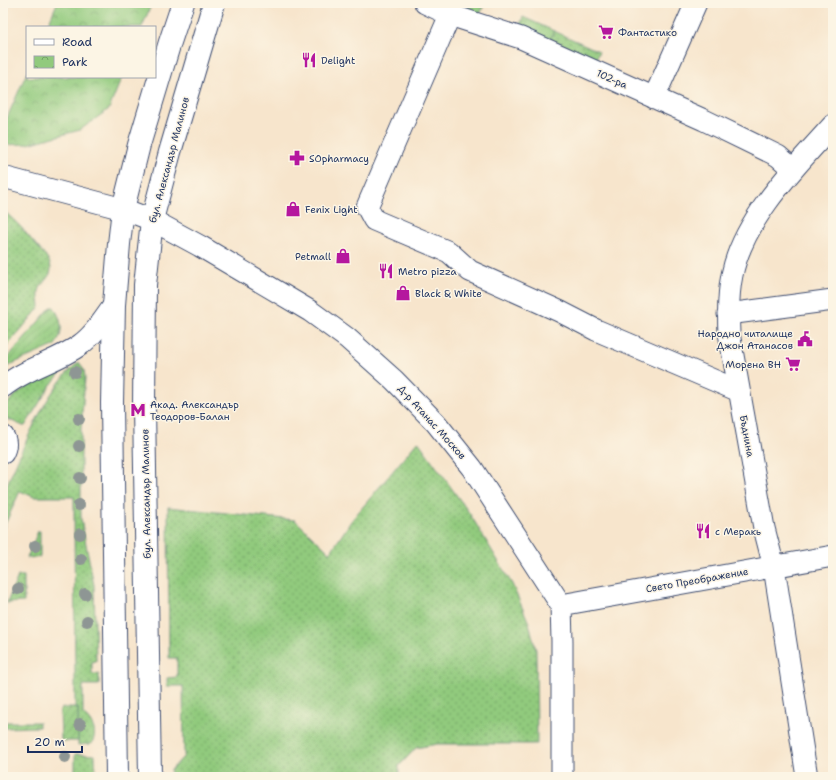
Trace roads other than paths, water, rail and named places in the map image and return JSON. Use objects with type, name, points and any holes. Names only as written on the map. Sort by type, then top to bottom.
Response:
[{"type":"main road","points":[[117,777],[112,403],[114,305],[123,209],[141,138],[183,3]]},
{"type":"main road","name":"бул. Александър Малинов","points":[[150,777],[144,406],[145,285],[152,220],[170,152],[214,3]]},
{"type":"street","name":"102-ра","points":[[425,3],[450,15],[521,38],[704,120],[778,156],[793,168]]},
{"type":"street","points":[[654,98],[696,3]]},
{"type":"street","points":[[450,15],[367,207],[374,220],[449,252],[470,271],[559,311],[596,330],[739,391]]},
{"type":"street","name":"Бъднина","points":[[808,777],[774,567],[764,528],[729,333],[728,294],[732,273],[746,237],[764,206],[793,168],[833,125]]},
{"type":"street","name":"Д-р Атанас Москов","points":[[3,177],[123,209],[152,220],[200,246],[310,311],[348,338],[394,380],[436,423],[472,468],[561,605]]},
{"type":"street","points":[[728,314],[833,300]]},
{"type":"street","points":[[3,387],[11,380],[65,354],[80,345],[90,336],[114,305]]},
{"type":"street","points":[[3,436],[5,440],[5,448],[3,453]]},
{"type":"street","name":"Свето Преображение","points":[[561,605],[833,556]]},
{"type":"street","points":[[561,605],[562,777]]},
{"type":"place","name":"Фантастико","points":[[606,32]]},
{"type":"place","name":"Delight","points":[[309,60]]},
{"type":"place","name":"SOpharmacy","points":[[297,158]]},
{"type":"place","name":"Fenix Light","points":[[293,209]]},
{"type":"place","name":"Petmall","points":[[343,256]]},
{"type":"place","name":"Metro pizza","points":[[386,271]]},
{"type":"place","name":"Black & White","points":[[403,293]]},
{"type":"place","name":"Народно читалище Джон Атанасов","points":[[805,339]]},
{"type":"place","name":"Морена ВН","points":[[793,364]]},
{"type":"place","name":"Акад. Александър Теодоров-Балан","points":[[138,410]]},
{"type":"place","name":"с Меракь","points":[[703,531]]}]
